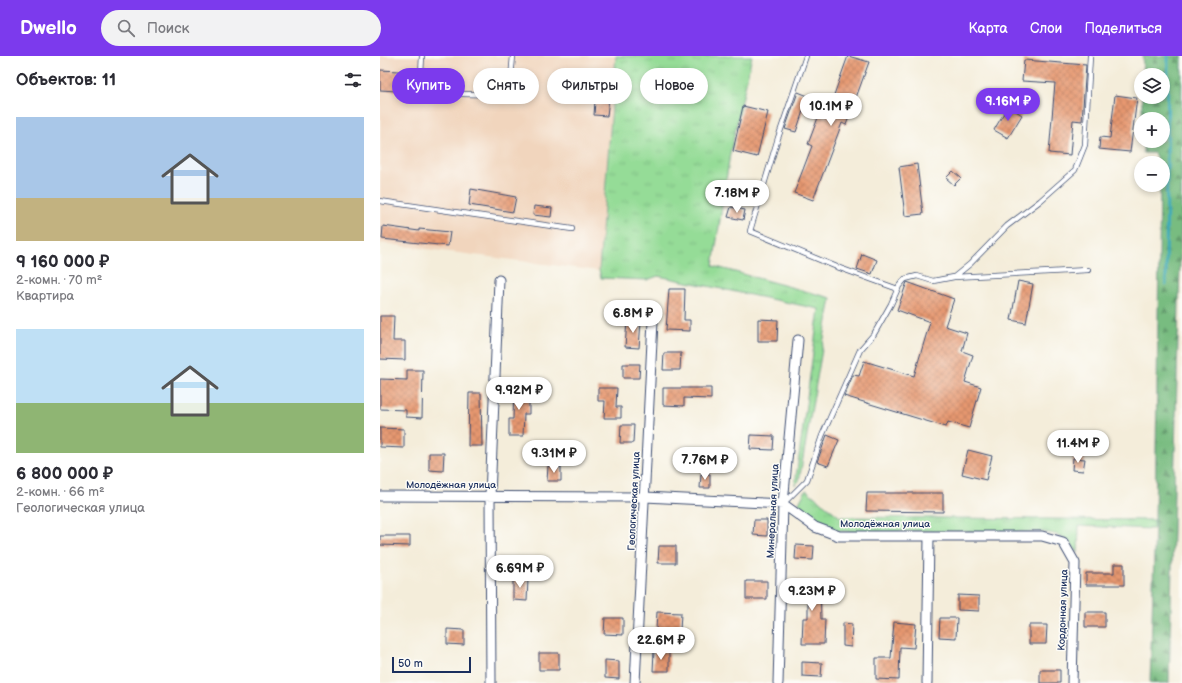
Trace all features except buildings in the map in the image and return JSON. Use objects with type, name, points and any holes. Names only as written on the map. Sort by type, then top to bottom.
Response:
[{"type":"street","points":[[491,683],[490,496],[499,280]]},
{"type":"street","name":"Геологическая улица","points":[[635,683],[653,321]]},
{"type":"street","name":"Минеральная улица","points":[[778,683],[783,504],[798,340]]},
{"type":"street","name":"Молодёжная улица","points":[[380,496],[645,497],[783,504],[815,527],[839,536],[1042,536],[1063,542]]},
{"type":"street","points":[[927,683],[930,536]]},
{"type":"street","name":"Кордонная улица","points":[[1063,542],[1075,563],[1072,683]]},
{"type":"lane","points":[[422,56],[420,93],[506,95],[510,89],[513,56]]},
{"type":"lane","points":[[806,56],[778,138],[750,231],[837,267],[898,289]]},
{"type":"lane","points":[[954,277],[970,264],[1007,226],[1040,201],[1075,170],[1085,145],[1090,56]]},
{"type":"lane","points":[[380,201],[572,229]]},
{"type":"lane","points":[[783,504],[807,480],[822,436],[857,356],[860,350],[874,334],[905,279],[917,276],[933,281],[954,277],[1088,270]]},
{"type":"shaded area","points":[[380,56],[616,56],[615,68],[547,68],[547,104],[612,104],[599,271],[380,243]]},
{"type":"green space","points":[[616,56],[752,56],[730,154],[713,266],[831,298],[799,481],[795,485],[819,309],[658,276],[647,280],[601,278],[599,270],[612,104],[632,104],[632,68],[615,68]]},
{"type":"green space","points":[[1143,56],[1182,56],[1181,226],[1169,683],[1150,683],[1155,520],[1160,192],[1170,192],[1170,156],[1156,156],[1154,153],[1143,153],[1143,148],[1170,148],[1170,112],[1142,112],[1142,104],[1170,104],[1170,68],[1142,68]]},
{"type":"green space","points":[[806,490],[840,517],[1155,520],[1153,529],[1079,526],[1078,553],[1063,537],[1041,532],[925,531],[861,533],[839,531],[818,523],[800,513],[799,503]]},
{"type":"waterway","points":[[1166,284],[1168,56]]}]
